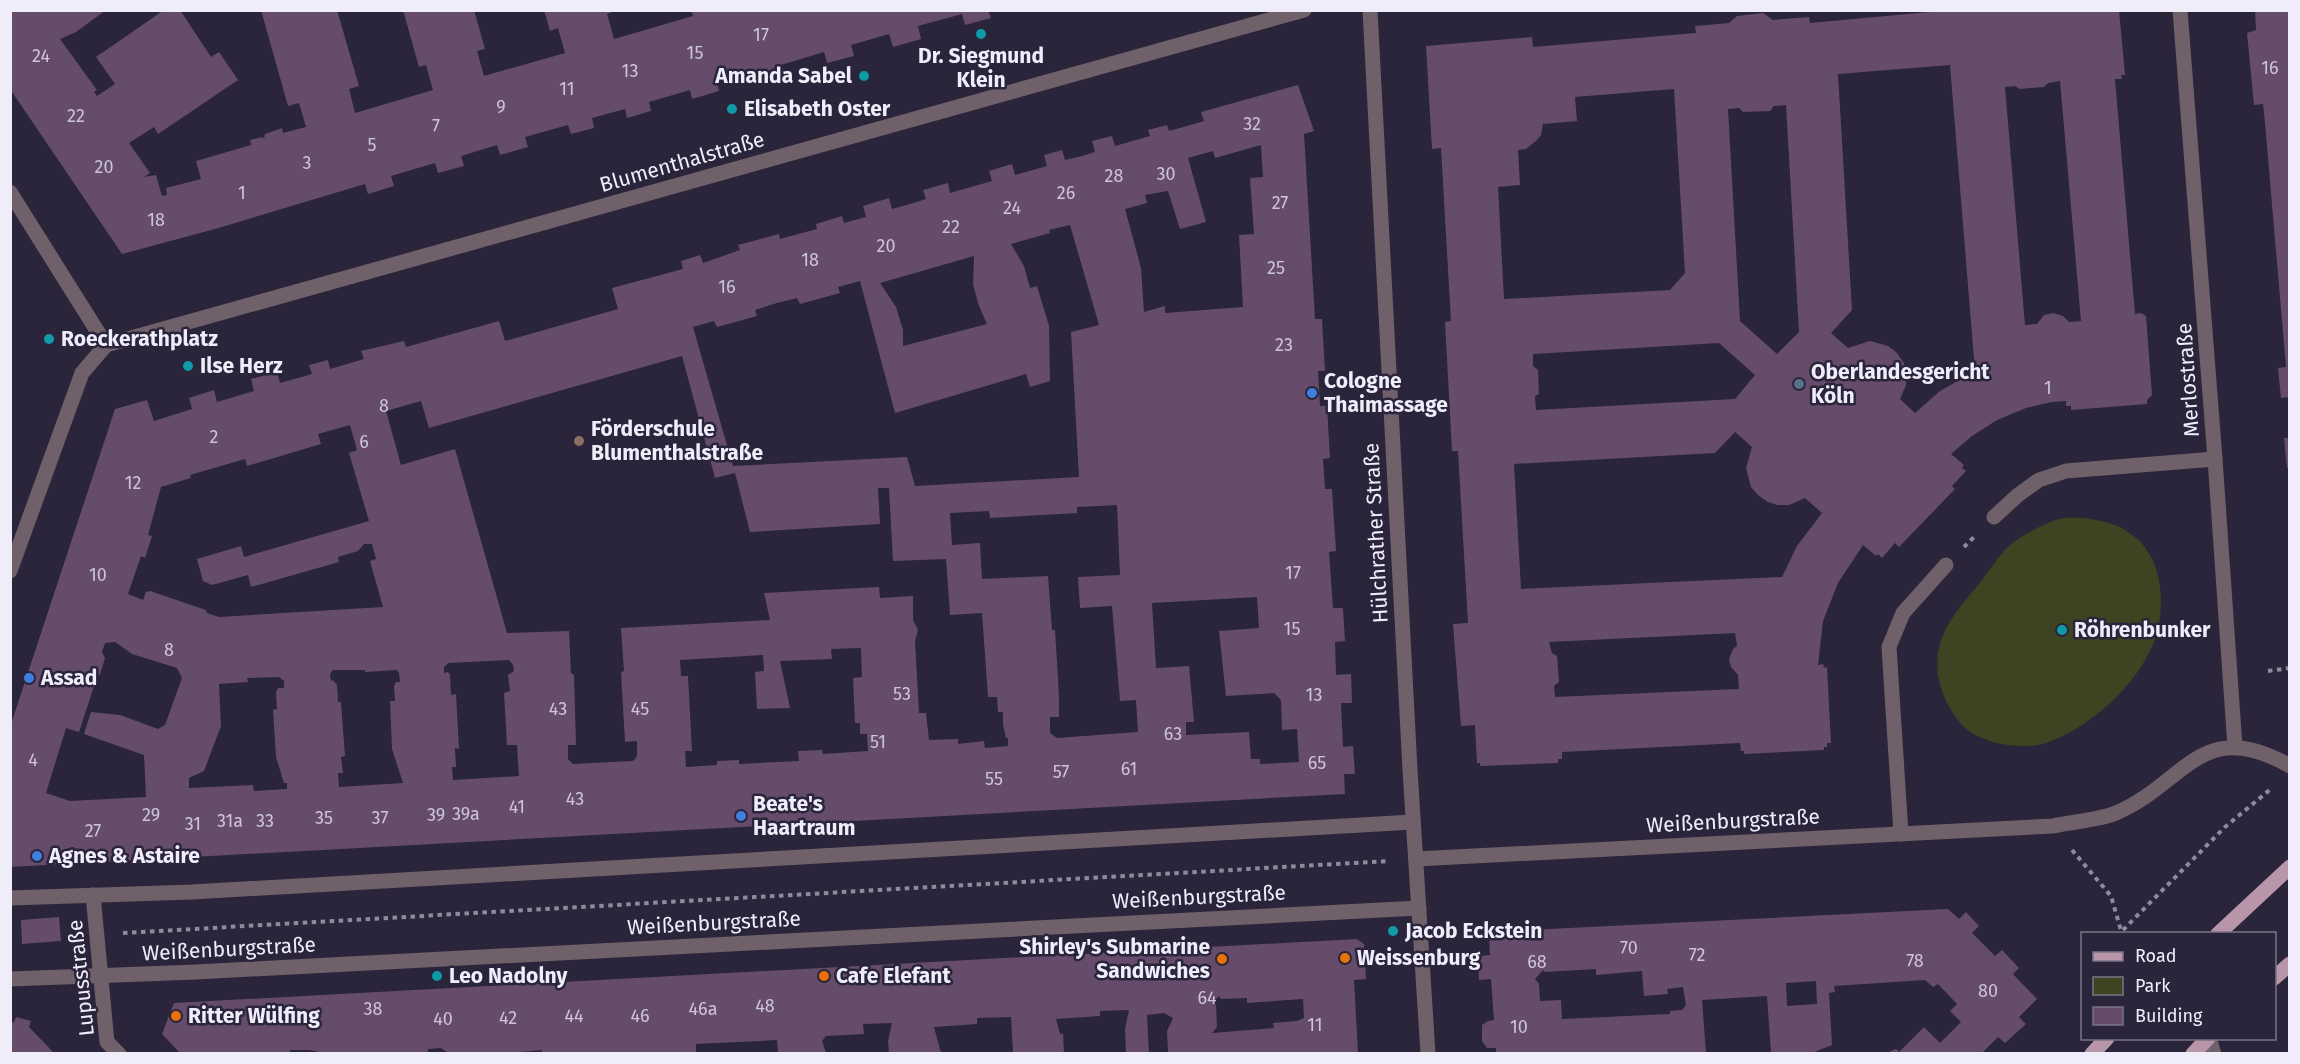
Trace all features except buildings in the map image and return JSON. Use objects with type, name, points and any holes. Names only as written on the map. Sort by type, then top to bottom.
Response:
[{"type":"main road","points":[[2219,932],[2289,867]]},
{"type":"main road","points":[[2276,976],[2289,964]]},
{"type":"main road","points":[[2092,1053],[2105,1040]]},
{"type":"main road","points":[[2193,1053],[2207,1040]]},
{"type":"street","name":"Blumenthalstraße","points":[[106,345],[1305,10]]},
{"type":"street","name":"Hülchrather Straße","points":[[1370,10],[1413,822],[1428,1053]]},
{"type":"street","name":"Merlostraße","points":[[2180,10],[2235,747]]},
{"type":"street","points":[[10,192],[106,345],[82,373],[10,572]]},
{"type":"street","points":[[1994,517],[2039,480],[2066,471],[2215,459]]},
{"type":"street","points":[[1901,834],[1889,647],[1903,613],[1946,565]]},
{"type":"street","points":[[2235,747],[2271,755],[2289,766]]},
{"type":"street","name":"Weißenburgstraße","points":[[1416,859],[2053,826],[2115,814],[2163,785],[2195,758],[2210,751],[2235,747]]},
{"type":"street","points":[[10,898],[192,892],[1413,822]]},
{"type":"street","name":"Lupusstraße","points":[[93,895],[107,1042],[119,1053]]},
{"type":"street","name":"Weißenburgstraße","points":[[10,980],[1419,908]]},
{"type":"path","points":[[1946,565],[1994,517]]},
{"type":"path","points":[[2268,671],[2289,668]]},
{"type":"path","points":[[2053,826],[2111,896],[2122,932],[2225,827],[2272,788]]},
{"type":"path","points":[[97,935],[1416,859]]},
{"type":"green space","points":[[2086,518],[2112,524],[2125,530],[2146,548],[2152,559],[2159,580],[2161,606],[2155,639],[2148,656],[2125,688],[2111,702],[2096,715],[2063,736],[2040,745],[2021,746],[1996,743],[1977,736],[1957,719],[1943,695],[1937,660],[1943,634],[1956,612],[2008,547],[2022,536],[2059,519]]},
{"type":"place","name":"Dr. Siegmund Klein","points":[[981,34]]},
{"type":"place","name":"Amanda Sabel","points":[[864,76]]},
{"type":"place","name":"Elisabeth Oster","points":[[732,109]]},
{"type":"place","name":"Roeckerathplatz","points":[[49,339]]},
{"type":"place","name":"Ilse Herz","points":[[188,366]]},
{"type":"place","name":"Oberlandesgericht Köln","points":[[1799,384]]},
{"type":"place","name":"Cologne Thaimassage","points":[[1312,393]]},
{"type":"place","name":"Förderschule Blumenthalstraße","points":[[579,441]]},
{"type":"place","name":"Röhrenbunker","points":[[2062,630]]},
{"type":"place","name":"Assad","points":[[29,678]]},
{"type":"place","name":"Beate's Haartraum","points":[[741,816]]},
{"type":"place","name":"Agnes & Astaire","points":[[37,856]]},
{"type":"place","name":"Jacob Eckstein","points":[[1393,931]]},
{"type":"place","name":"Weissenburg","points":[[1345,958]]},
{"type":"place","name":"Shirley's Submarine Sandwiches","points":[[1222,959]]},
{"type":"place","name":"Leo Nadolny","points":[[437,976]]},
{"type":"place","name":"Cafe Elefant","points":[[824,976]]},
{"type":"place","name":"Ritter Wülfing","points":[[176,1016]]}]
